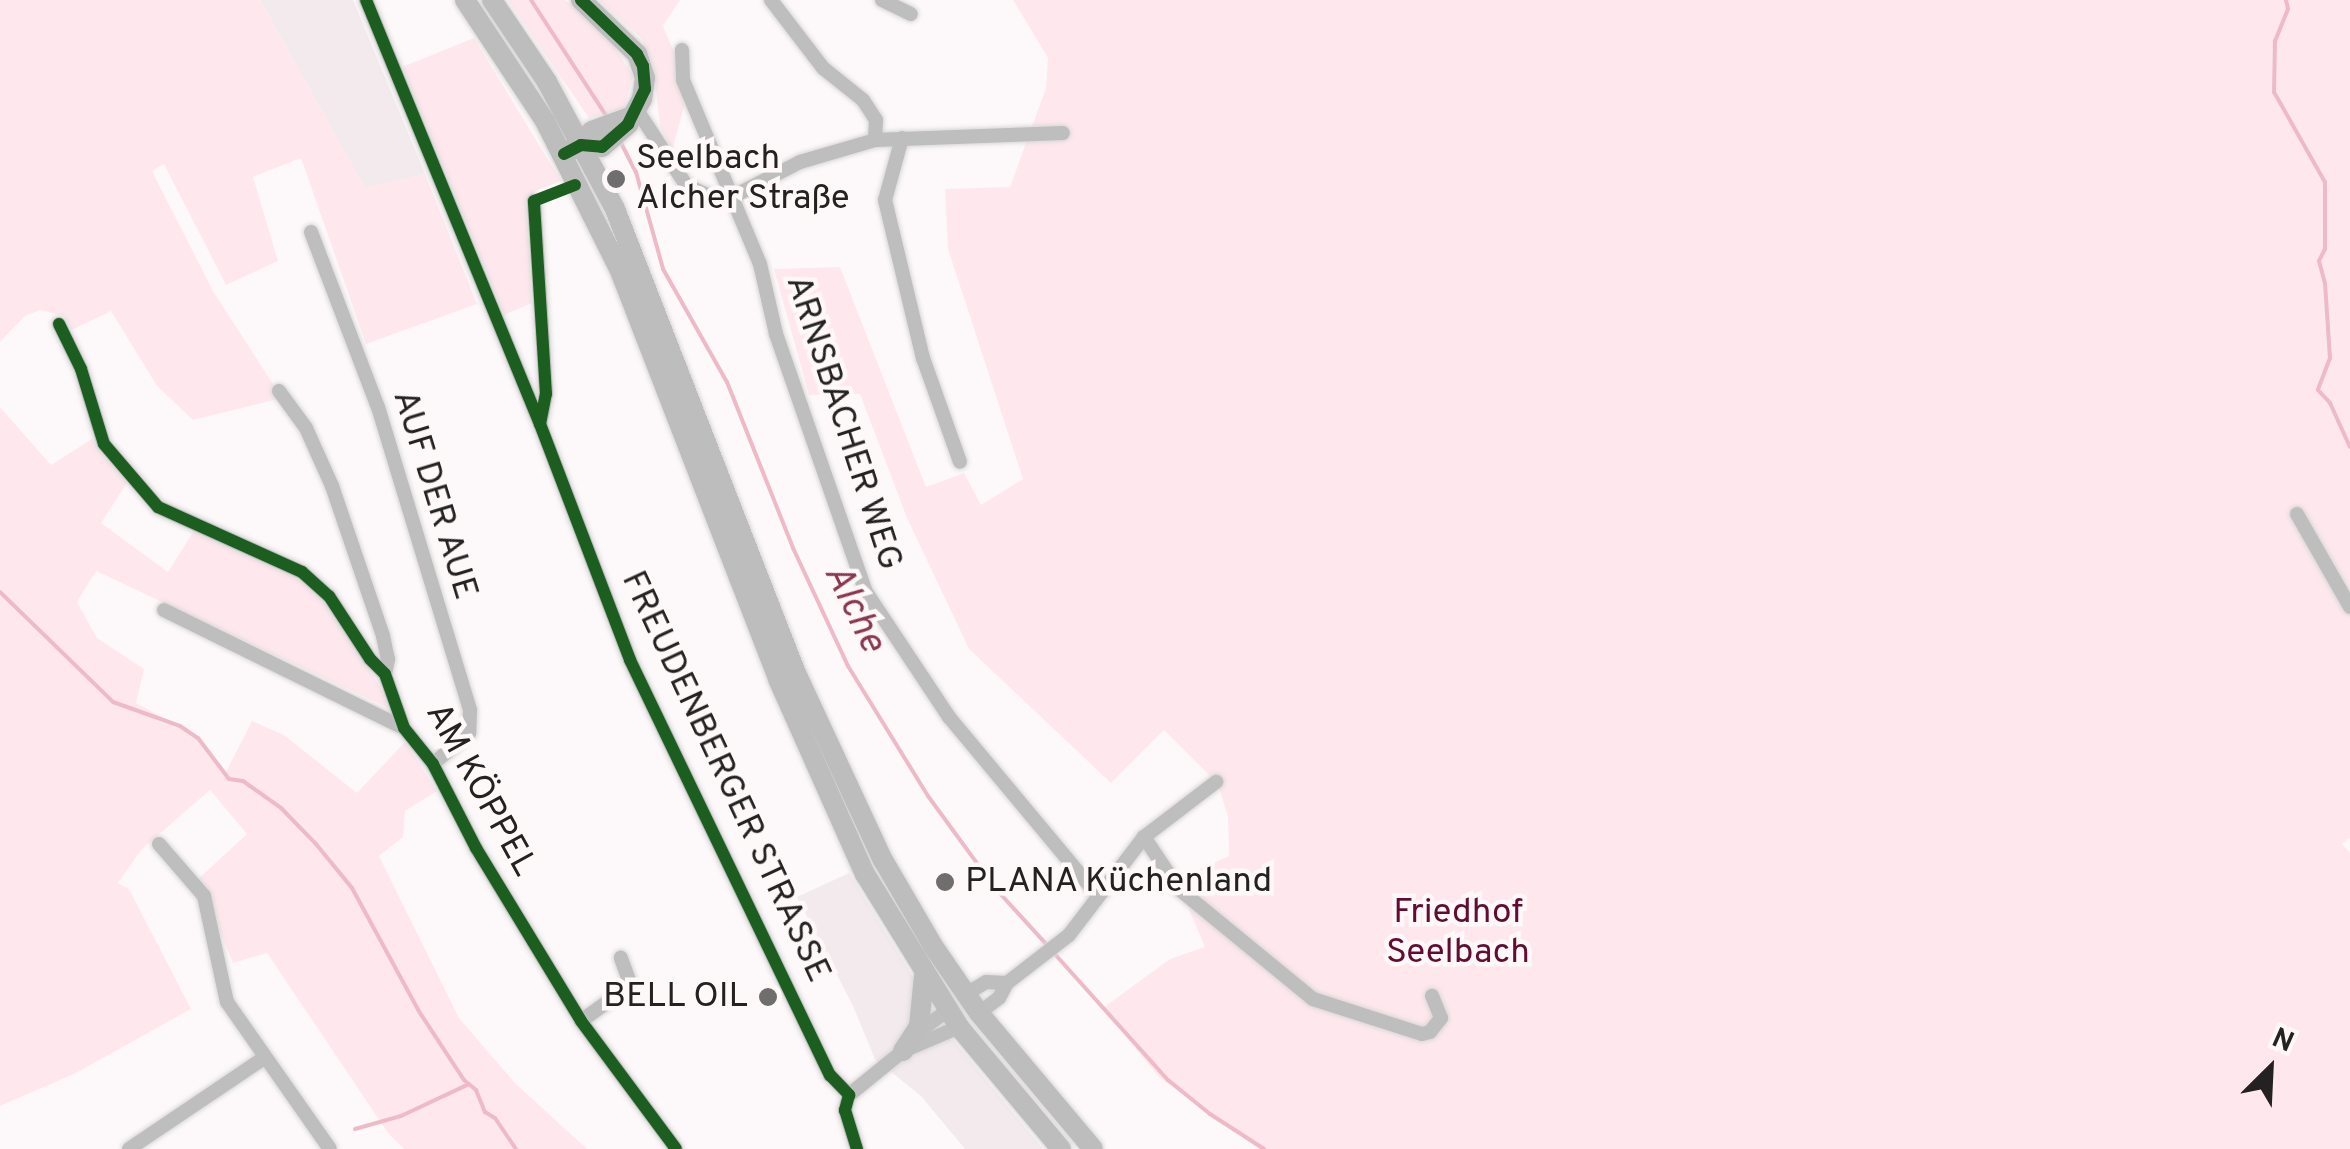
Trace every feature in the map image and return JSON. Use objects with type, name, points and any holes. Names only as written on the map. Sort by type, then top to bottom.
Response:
[{"type":"main road","points":[[465,0],[572,150],[602,179],[824,736],[889,872],[979,1013],[1093,1149]]},
{"type":"main road","points":[[492,0],[546,82],[813,760],[865,874],[953,1019],[1061,1149]]},
{"type":"main road","points":[[572,150],[602,147],[604,135],[630,117],[645,89],[644,66],[626,41],[581,0]]},
{"type":"main road","points":[[908,1044],[924,1004],[924,976]]},
{"type":"main road","points":[[953,1019],[966,994]]},
{"type":"main road","points":[[953,1019],[979,1013]]},
{"type":"street","name":"FREUDENBERGER STRASSE","points":[[366,0],[540,424],[630,660],[830,1075],[849,1095],[845,1110],[857,1149]]},
{"type":"street","points":[[771,0],[823,68],[863,100],[876,120],[876,140]]},
{"type":"street","points":[[882,0],[911,14]]},
{"type":"street","name":"ARNSBACHER WEG","points":[[682,50],[682,80],[760,264],[776,334],[866,592],[949,718],[1098,896]]},
{"type":"street","points":[[630,117],[686,185],[707,196],[730,198],[800,162],[876,140],[1063,133]]},
{"type":"street","points":[[902,138],[885,200],[923,358],[960,462]]},
{"type":"street","name":"FREUDENBERGER STRASSE","points":[[534,201],[546,394],[540,424]]},
{"type":"street","name":"AUF DER AUE","points":[[311,232],[378,408],[470,710],[469,733],[432,764]]},
{"type":"street","name":"AM KÖPPEL","points":[[58,324],[81,369],[104,444],[158,507],[272,557],[317,582],[385,674],[404,728],[432,764],[476,848],[582,1021],[676,1149]]},
{"type":"street","points":[[279,391],[306,428],[332,486],[383,636],[388,659],[385,674]]},
{"type":"street","points":[[2297,514],[2350,606]]},
{"type":"street","points":[[164,610],[404,728]]},
{"type":"street","points":[[979,1013],[999,998],[1008,983],[1079,924],[1144,836],[1216,782]]},
{"type":"street","points":[[1144,836],[1180,889],[1313,1000],[1422,1034],[1430,1032],[1441,1018],[1432,996]]},
{"type":"street","points":[[159,844],[204,896],[227,1002],[330,1149]]},
{"type":"street","points":[[582,1021],[627,988],[630,983],[620,958]]},
{"type":"street","points":[[966,994],[986,982],[1008,983]]},
{"type":"street","points":[[849,1095],[908,1044],[953,1019]]},
{"type":"street","points":[[129,1149],[264,1058]]},
{"type":"shaded area","points":[[260,0],[353,0],[425,174],[365,189]]},
{"type":"shaded area","points":[[849,873],[948,1034],[1043,1149],[965,1149],[921,1096],[875,1059],[853,1006],[797,897]]},
{"type":"green space","points":[[0,0],[260,0],[365,188],[425,174],[477,304],[366,344],[301,158],[253,177],[278,261],[226,285],[164,164],[152,171],[213,291],[282,398],[193,420],[157,386],[111,311],[72,330],[64,316],[40,310],[25,316],[0,342]]},
{"type":"green space","points":[[508,0],[565,0],[607,35],[633,76],[624,108],[589,118]]},
{"type":"green space","points":[[599,0],[680,0],[663,26],[676,57],[685,103],[672,151],[660,125],[653,66],[642,39]]},
{"type":"green space","name":"Friedhof Seelbach","points":[[1013,0],[2350,0],[2350,838],[2342,844],[2350,853],[2350,1149],[1259,1149],[1159,1077],[1103,1008],[1170,959],[1205,947],[1176,879],[1229,856],[1228,817],[1218,784],[1164,730],[1111,783],[969,649],[907,518],[860,394],[809,395],[774,269],[840,267],[926,487],[964,473],[981,505],[1023,479],[948,249],[945,189],[1010,187],[1046,88],[1048,58]]},
{"type":"green space","points":[[474,38],[561,181],[535,191],[527,208],[532,303],[504,315],[402,67]]},
{"type":"green space","points":[[0,407],[51,465],[92,439],[127,483],[101,523],[168,572],[195,529],[314,582],[395,711],[96,571],[77,602],[97,638],[144,669],[136,703],[200,738],[224,776],[252,721],[284,735],[357,793],[405,742],[437,791],[405,811],[403,837],[379,856],[459,1018],[515,1083],[587,1149],[404,1149],[388,1133],[267,953],[233,963],[198,879],[247,834],[210,790],[142,849],[118,883],[129,889],[191,1009],[76,1073],[0,1106]]},
{"type":"waterway","name":"Alche","points":[[531,0],[607,117]]},
{"type":"waterway","points":[[2286,0],[2288,9],[2275,41],[2274,92],[2325,182],[2325,249],[2319,261],[2325,283],[2330,358],[2318,390],[2330,403],[2350,447]]},
{"type":"waterway","name":"Alche","points":[[619,139],[636,172],[663,269],[727,382],[793,548],[848,666],[928,796],[995,888],[1047,945]]},
{"type":"waterway","points":[[0,592],[113,702],[180,726],[198,738],[229,779],[243,781],[281,808],[316,844],[352,888],[420,1013],[464,1080],[476,1090],[485,1112],[495,1118],[516,1149]]},
{"type":"waterway","name":"Alche","points":[[1053,952],[1168,1080],[1210,1114],[1264,1149]]},
{"type":"waterway","points":[[355,1129],[401,1116],[469,1084]]},
{"type":"cycle path","points":[[366,0],[540,424],[630,660],[830,1075],[849,1095],[845,1110],[857,1149]]},
{"type":"cycle path","points":[[564,154],[581,145],[602,147],[628,124],[645,89],[643,66],[637,54],[581,0]]},
{"type":"cycle path","points":[[540,424],[546,394],[534,201],[575,185]]},
{"type":"cycle path","points":[[59,324],[81,369],[104,444],[158,507],[302,572],[329,596],[370,659],[385,674],[404,728],[433,764],[476,848],[581,1021],[676,1149]]},
{"type":"place","name":"Seelbach Alcher Straße","points":[[616,179]]},
{"type":"place","name":"PLANA Küchenland","points":[[945,882]]},
{"type":"place","name":"BELL OIL","points":[[768,997]]}]
